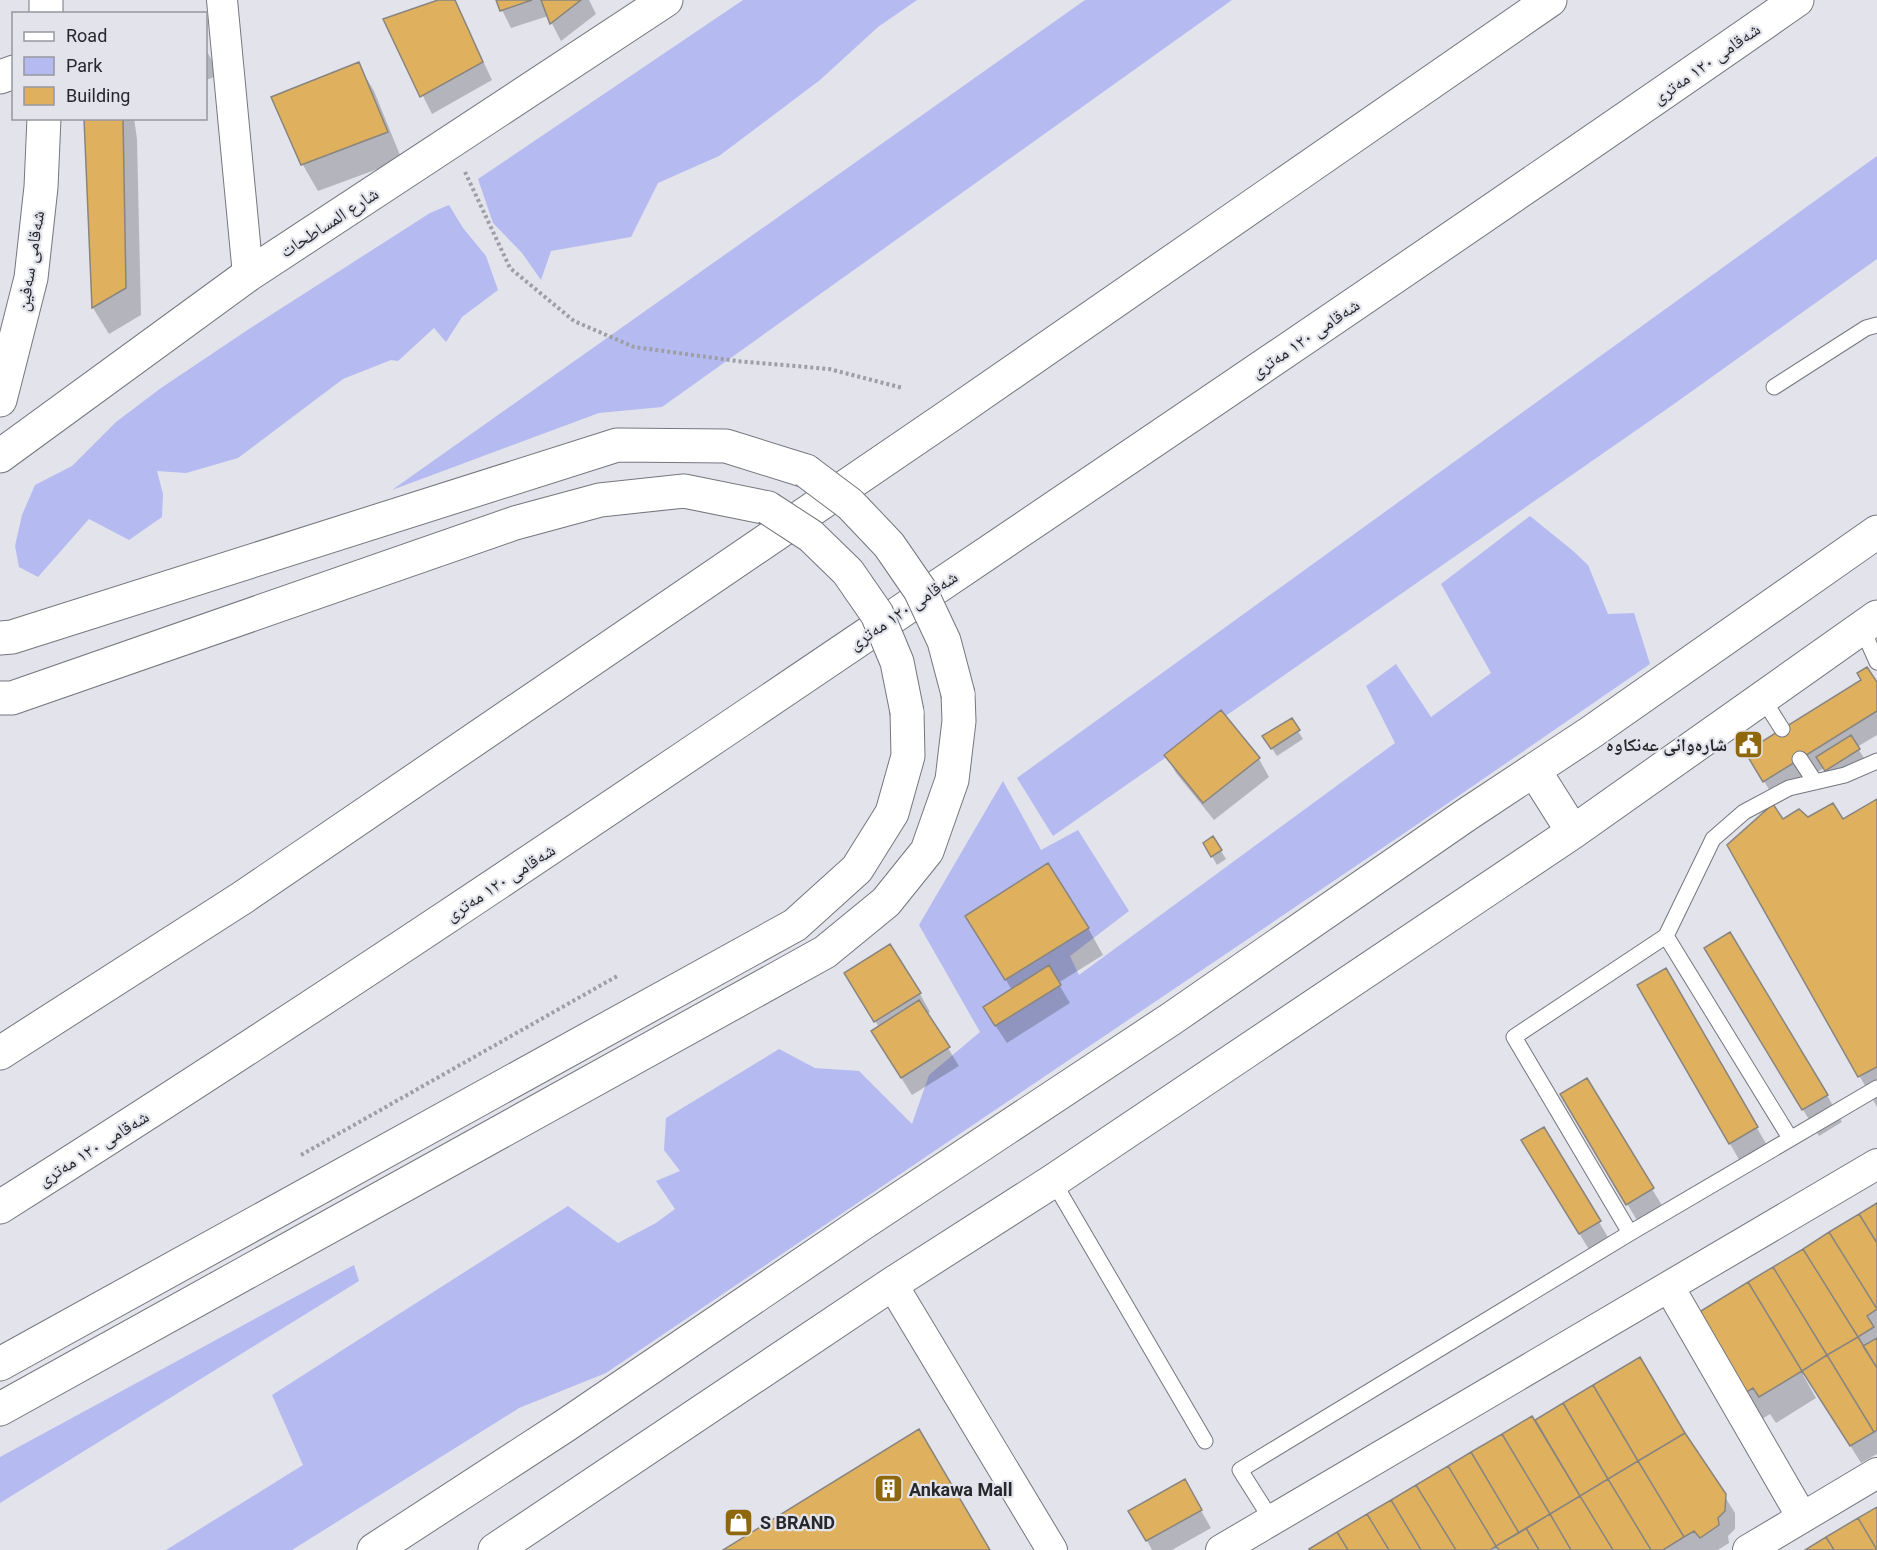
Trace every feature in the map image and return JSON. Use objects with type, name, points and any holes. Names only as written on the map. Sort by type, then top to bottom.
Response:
[{"type":"main road","name":"شارع المساطحات","points":[[0,456],[248,276],[666,0]]},
{"type":"main road","points":[[0,1053],[252,891],[939,422],[1550,0]]},
{"type":"main road","name":"شەقامی ١٢٠ مەتری","points":[[0,1206],[137,1121],[594,820],[1526,188],[1797,0]]},
{"type":"main road","name":"شەقامی سەفین","points":[[0,400],[32,278],[41,187],[44,120]]},
{"type":"main road","points":[[0,638],[12,637],[617,446],[726,446],[806,471],[850,504],[889,545],[920,590],[944,641],[958,694],[959,721],[952,780],[927,851],[886,902],[825,952],[0,1409]]},
{"type":"main road","points":[[0,698],[12,698],[515,523],[600,500],[684,491],[768,508],[811,536],[848,572],[877,614],[897,662],[907,712],[908,756],[892,813],[857,869],[795,925],[0,1364]]},
{"type":"main road","points":[[374,1550],[566,1425],[853,1229],[1171,1019],[1466,815],[1600,726],[1877,532]]},
{"type":"main road","points":[[495,1550],[892,1284],[1053,1181],[1573,832],[1869,623]]},
{"type":"main road","points":[[1534,770],[1573,832]]},
{"type":"street","points":[[222,0],[248,276]]},
{"type":"street","points":[[1221,1550],[1877,1164]]},
{"type":"street","points":[[892,1284],[1052,1550]]},
{"type":"street","points":[[1669,1287],[1802,1517]]},
{"type":"street","points":[[1748,1550],[1877,1473]]},
{"type":"lane","points":[[1774,387],[1866,328],[1877,325]]},
{"type":"lane","points":[[1869,623],[1877,662]]},
{"type":"lane","points":[[1763,699],[1782,729]]},
{"type":"lane","points":[[1800,759],[1815,782]]},
{"type":"lane","points":[[1630,1233],[1514,1038],[1666,936],[1713,839],[1744,812],[1790,788],[1845,775],[1877,761]]},
{"type":"lane","points":[[1666,936],[1790,1138]]},
{"type":"lane","points":[[1271,1520],[1240,1470],[1630,1233],[1877,1088]]},
{"type":"lane","points":[[1053,1181],[1205,1441]]},
{"type":"path","points":[[451,142],[510,268],[574,321],[634,347],[737,361],[829,369],[903,388]]},
{"type":"path","points":[[291,1161],[619,975]]},
{"type":"green space","points":[[743,0],[917,0],[878,27],[820,80],[719,156],[658,183],[631,237],[551,251],[541,280],[522,253],[493,223],[478,179]]},
{"type":"green space","points":[[1085,0],[1232,0],[662,407],[599,413],[392,490]]},
{"type":"green space","points":[[1877,156],[1877,259],[1674,404],[1053,836],[1017,778]]},
{"type":"green space","points":[[449,205],[463,228],[486,256],[498,290],[462,317],[446,342],[434,328],[398,361],[391,360],[343,379],[238,458],[186,473],[157,471],[163,494],[162,517],[129,540],[89,519],[38,577],[19,567],[15,546],[22,515],[35,485],[72,466],[116,422],[161,388],[430,213]]},
{"type":"green space","points":[[1530,516],[1588,565],[1608,614],[1634,613],[1650,664],[1409,830],[606,1373],[519,1408],[292,1550],[166,1550],[303,1465],[272,1395],[568,1206],[618,1243],[656,1223],[675,1209],[656,1181],[680,1171],[664,1150],[666,1118],[779,1049],[815,1068],[859,1071],[912,1124],[929,1075],[980,1032],[919,925],[1003,781],[1041,850],[1078,830],[1129,911],[1070,956],[1079,975],[1395,743],[1366,686],[1396,664],[1431,717],[1491,673],[1441,584]]},
{"type":"green space","points":[[354,1265],[359,1281],[0,1503],[0,1457]]},
{"type":"building","points":[[438,0],[455,0],[483,62],[420,97],[383,19]]},
{"type":"building","points":[[496,0],[532,0],[500,11]]},
{"type":"building","points":[[541,0],[581,0],[550,24]]},
{"type":"building","points":[[359,62],[388,132],[301,165],[271,97]]},
{"type":"building","points":[[84,120],[123,120],[126,288],[92,308]]},
{"type":"building","points":[[1867,667],[1877,682],[1877,711],[1763,782],[1745,752],[1861,680],[1857,673]]},
{"type":"building","points":[[1221,710],[1260,758],[1203,803],[1164,755]]},
{"type":"building","points":[[1292,718],[1300,730],[1271,749],[1262,736]]},
{"type":"building","points":[[1851,735],[1860,749],[1825,771],[1816,757]]},
{"type":"building","points":[[1877,799],[1877,1067],[1858,1077],[1727,845],[1773,804],[1783,819],[1799,809],[1808,817],[1833,803],[1843,819]]},
{"type":"building","points":[[1213,836],[1222,850],[1211,857],[1203,843]]},
{"type":"building","points":[[1048,863],[1089,928],[1005,980],[965,916]]},
{"type":"building","points":[[1730,932],[1828,1095],[1802,1110],[1704,948]]},
{"type":"building","points":[[890,944],[921,993],[874,1022],[844,973]]},
{"type":"building","points":[[1049,965],[1061,985],[995,1026],[983,1007]]},
{"type":"building","points":[[1666,968],[1758,1127],[1729,1144],[1637,985]]},
{"type":"building","points":[[919,1000],[950,1047],[901,1078],[871,1031]]},
{"type":"building","points":[[1587,1078],[1654,1188],[1626,1205],[1560,1094]]},
{"type":"building","points":[[1544,1127],[1601,1221],[1579,1234],[1521,1140]]},
{"type":"building","points":[[1877,1203],[1877,1243],[1859,1214]]},
{"type":"building","points":[[1859,1214],[1877,1243],[1877,1309],[1829,1232]]},
{"type":"building","points":[[1829,1232],[1877,1309],[1867,1316],[1874,1327],[1858,1337],[1803,1249]]},
{"type":"building","points":[[1803,1249],[1858,1337],[1827,1355],[1773,1267]]},
{"type":"building","points":[[1773,1267],[1827,1355],[1802,1371],[1748,1282]]},
{"type":"building","points":[[1748,1282],[1802,1371],[1759,1397],[1753,1388],[1745,1393],[1696,1314]]},
{"type":"building","points":[[1858,1337],[1877,1368],[1877,1430],[1874,1432],[1827,1355]]},
{"type":"building","points":[[1877,1338],[1877,1368],[1863,1346]]},
{"type":"building","points":[[1827,1355],[1874,1432],[1850,1446],[1802,1371]]},
{"type":"building","points":[[1640,1357],[1685,1433],[1638,1461],[1593,1385]]},
{"type":"building","points":[[1593,1385],[1638,1461],[1608,1479],[1563,1403]]},
{"type":"building","points":[[1563,1403],[1608,1479],[1580,1496],[1535,1420]]},
{"type":"building","points":[[1532,1416],[1580,1496],[1550,1514],[1502,1434]]},
{"type":"building","name":"Ankawa Mall","points":[[919,1429],[990,1550],[723,1550]]},
{"type":"building","points":[[1685,1433],[1726,1494],[1725,1511],[1718,1518],[1719,1525],[1700,1538],[1694,1531],[1684,1537],[1638,1461]]},
{"type":"building","points":[[1502,1434],[1550,1514],[1519,1533],[1471,1452]]},
{"type":"building","points":[[1471,1452],[1519,1533],[1496,1546],[1448,1466]]},
{"type":"building","points":[[1638,1461],[1684,1537],[1663,1550],[1651,1550],[1608,1479]]},
{"type":"building","points":[[1448,1466],[1496,1546],[1490,1550],[1456,1550],[1416,1485]]},
{"type":"building","points":[[1185,1479],[1202,1510],[1146,1541],[1128,1511]]},
{"type":"building","points":[[1608,1479],[1651,1550],[1613,1550],[1580,1496]]},
{"type":"building","points":[[1416,1485],[1456,1550],[1421,1550],[1391,1500]]},
{"type":"building","points":[[1580,1496],[1613,1550],[1571,1550],[1550,1514]]},
{"type":"building","points":[[1391,1500],[1421,1550],[1389,1550],[1367,1514]]},
{"type":"building","points":[[1877,1507],[1877,1550],[1858,1518]]},
{"type":"building","points":[[1367,1514],[1389,1550],[1348,1550],[1337,1532]]},
{"type":"building","points":[[1550,1514],[1571,1550],[1539,1550],[1526,1528]]},
{"type":"building","points":[[1858,1518],[1877,1550],[1834,1550],[1826,1537]]},
{"type":"building","points":[[1526,1528],[1539,1550],[1499,1550],[1496,1546]]},
{"type":"building","points":[[1337,1532],[1348,1550],[1309,1549]]},
{"type":"building","points":[[1826,1537],[1834,1550],[1805,1550]]},
{"type":"place","name":"شارەوانی عەنکاوە","points":[[1748,744]]},
{"type":"place","name":"Ankawa Mall","points":[[888,1489]]},
{"type":"place","name":"S BRAND","points":[[739,1522]]}]
